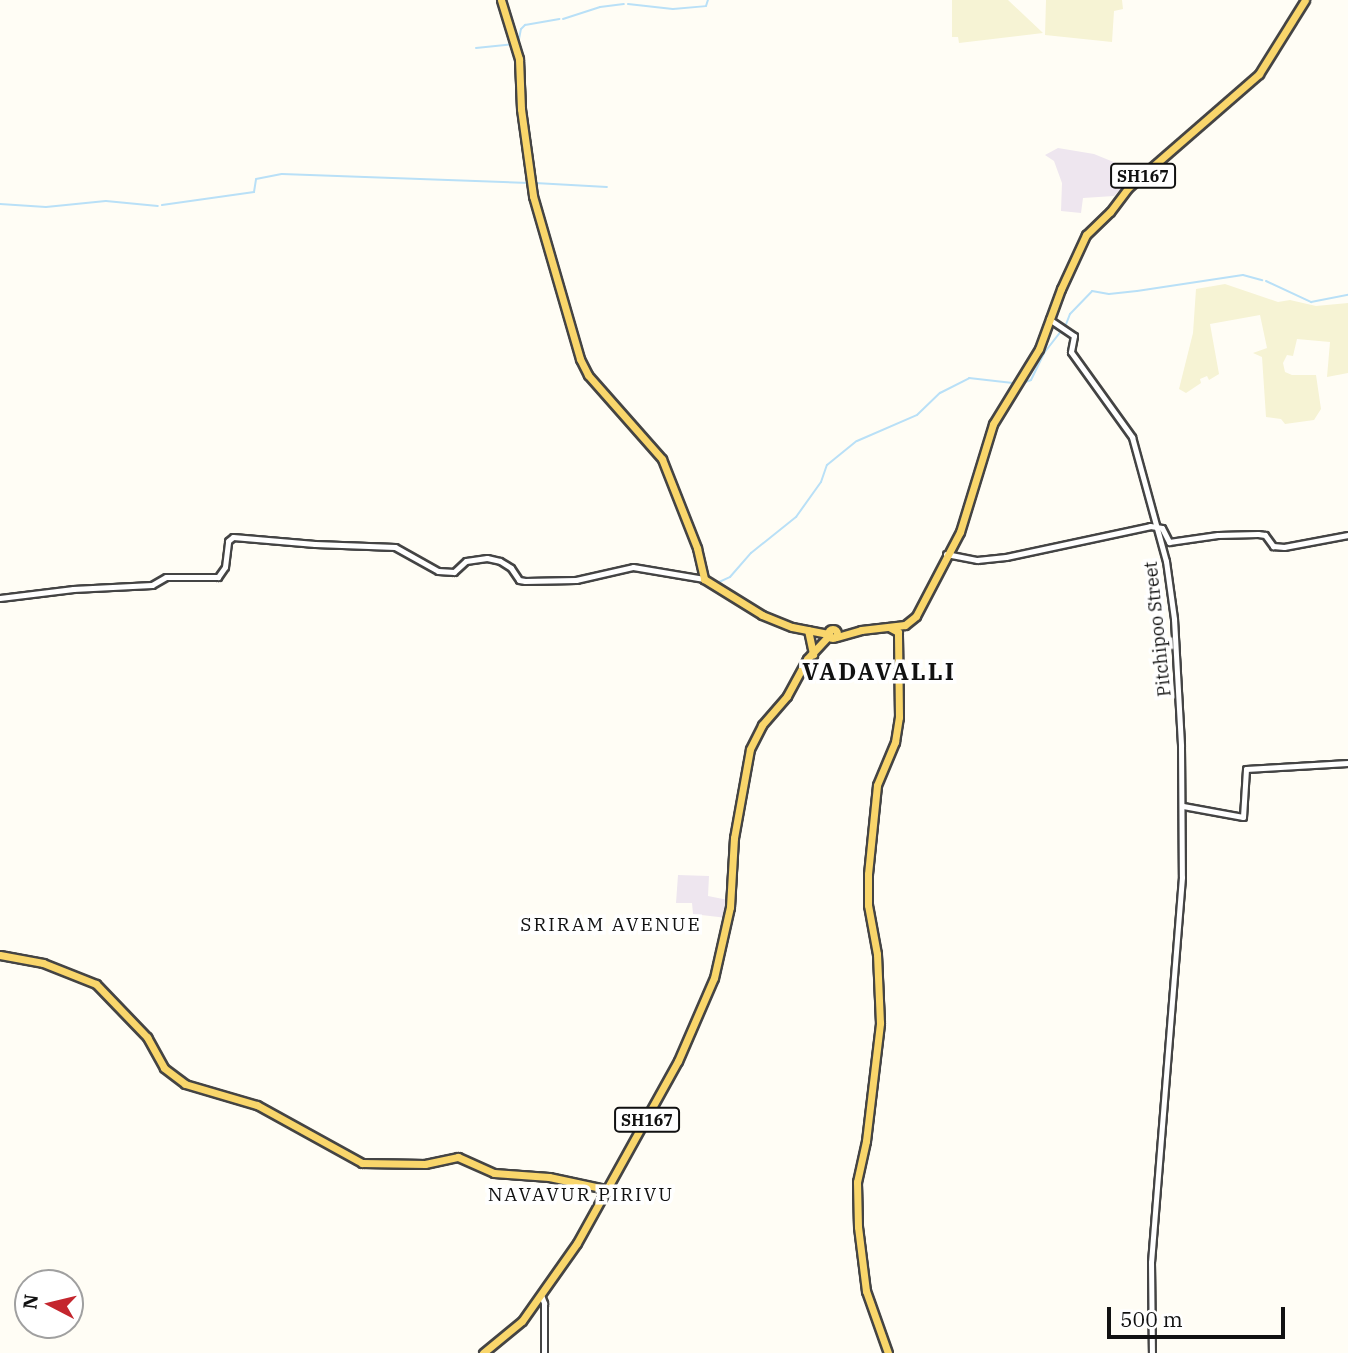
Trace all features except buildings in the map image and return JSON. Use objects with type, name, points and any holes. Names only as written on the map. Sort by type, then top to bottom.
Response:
[{"type":"main road","points":[[501,0],[519,59],[521,109],[533,195],[580,359],[588,375],[662,459],[697,548],[704,579],[748,608],[808,630],[833,634],[898,627],[899,717],[895,742],[877,785],[868,874],[867,899],[877,954],[880,1023],[866,1141],[857,1181],[858,1227],[866,1291],[888,1353]]},
{"type":"main road","name":"SH167","points":[[898,627],[916,616],[947,555],[964,510],[987,433],[1044,339],[1071,262],[1089,229],[1110,212],[1129,187],[1259,74],[1304,0]]},
{"type":"main road","points":[[772,619],[833,634]]},
{"type":"main road","points":[[808,630],[813,653]]},
{"type":"main road","name":"SH167","points":[[483,1353],[508,1335],[541,1296],[610,1190],[709,996],[730,907],[733,850],[752,748],[764,725],[791,694],[813,653],[833,634]]},
{"type":"main road","points":[[0,955],[43,964],[96,984],[147,1037],[164,1068],[181,1081],[205,1091],[257,1105],[356,1161],[369,1164],[425,1164],[458,1157],[494,1173],[549,1177],[610,1190]]},
{"type":"street","name":"Pitchipoo Street","points":[[1049,319],[1061,325],[1075,338],[1073,355],[1132,437],[1166,561],[1174,619],[1183,806],[1181,915],[1151,1262],[1152,1353]]},
{"type":"street","points":[[947,555],[977,560],[1016,555],[1156,525],[1162,528],[1169,542],[1218,535],[1251,534],[1265,535],[1273,546],[1284,547],[1348,535]]},
{"type":"street","points":[[0,598],[73,589],[152,585],[166,577],[218,577],[225,567],[228,541],[233,537],[395,547],[438,572],[454,572],[466,561],[487,558],[500,561],[511,568],[519,580],[525,581],[576,580],[633,567],[704,579]]},
{"type":"street","points":[[1183,806],[1242,817],[1246,769],[1348,763]]},
{"type":"street","points":[[541,1296],[544,1303],[544,1353]]},
{"type":"shaded area","points":[[952,0],[1008,0],[1043,33],[959,43],[958,37],[952,37]]},
{"type":"shaded area","points":[[1046,0],[1122,0],[1123,9],[1114,11],[1112,42],[1045,35]]},
{"type":"shaded area","points":[[1058,148],[1094,154],[1138,172],[1114,196],[1083,198],[1081,213],[1061,211],[1062,183],[1054,161],[1045,155]]},
{"type":"shaded area","points":[[1225,284],[1278,302],[1290,300],[1316,306],[1348,303],[1348,373],[1327,377],[1330,342],[1297,339],[1293,356],[1287,355],[1283,363],[1285,372],[1292,375],[1316,375],[1321,409],[1314,420],[1285,424],[1281,419],[1266,417],[1262,357],[1253,353],[1267,348],[1260,315],[1210,324],[1219,374],[1209,380],[1207,376],[1200,379],[1201,383],[1186,393],[1179,389],[1193,333],[1196,289]]},
{"type":"shaded area","points":[[678,875],[709,876],[708,896],[728,900],[727,918],[693,914],[692,903],[676,903]]},
{"type":"waterway","points":[[628,4],[673,9],[706,6],[708,0]]},
{"type":"waterway","points":[[563,19],[600,7],[624,4]]},
{"type":"waterway","points":[[519,39],[521,29],[525,25],[559,19]]},
{"type":"waterway","points":[[476,48],[513,44]]},
{"type":"waterway","points":[[162,205],[254,192],[256,179],[282,174],[529,183]]},
{"type":"waterway","points":[[535,183],[607,187]]},
{"type":"waterway","points":[[0,204],[46,207],[106,201],[158,206]]},
{"type":"waterway","points":[[1065,327],[1070,314],[1092,291],[1109,294],[1243,275],[1262,280]]},
{"type":"waterway","points":[[1266,281],[1311,302],[1348,295]]},
{"type":"waterway","points":[[1022,383],[1031,380],[1044,353],[1061,331]]},
{"type":"waterway","points":[[717,583],[730,577],[751,553],[796,517],[821,482],[827,465],[857,441],[917,415],[940,393],[969,378],[1013,383]]},
{"type":"district","name":"VADAVALLI","points":[[879,672]]},
{"type":"district","name":"SRIRAM AVENUE","points":[[611,925]]},
{"type":"district","name":"NAVAVUR PIRIVU","points":[[581,1195]]}]
